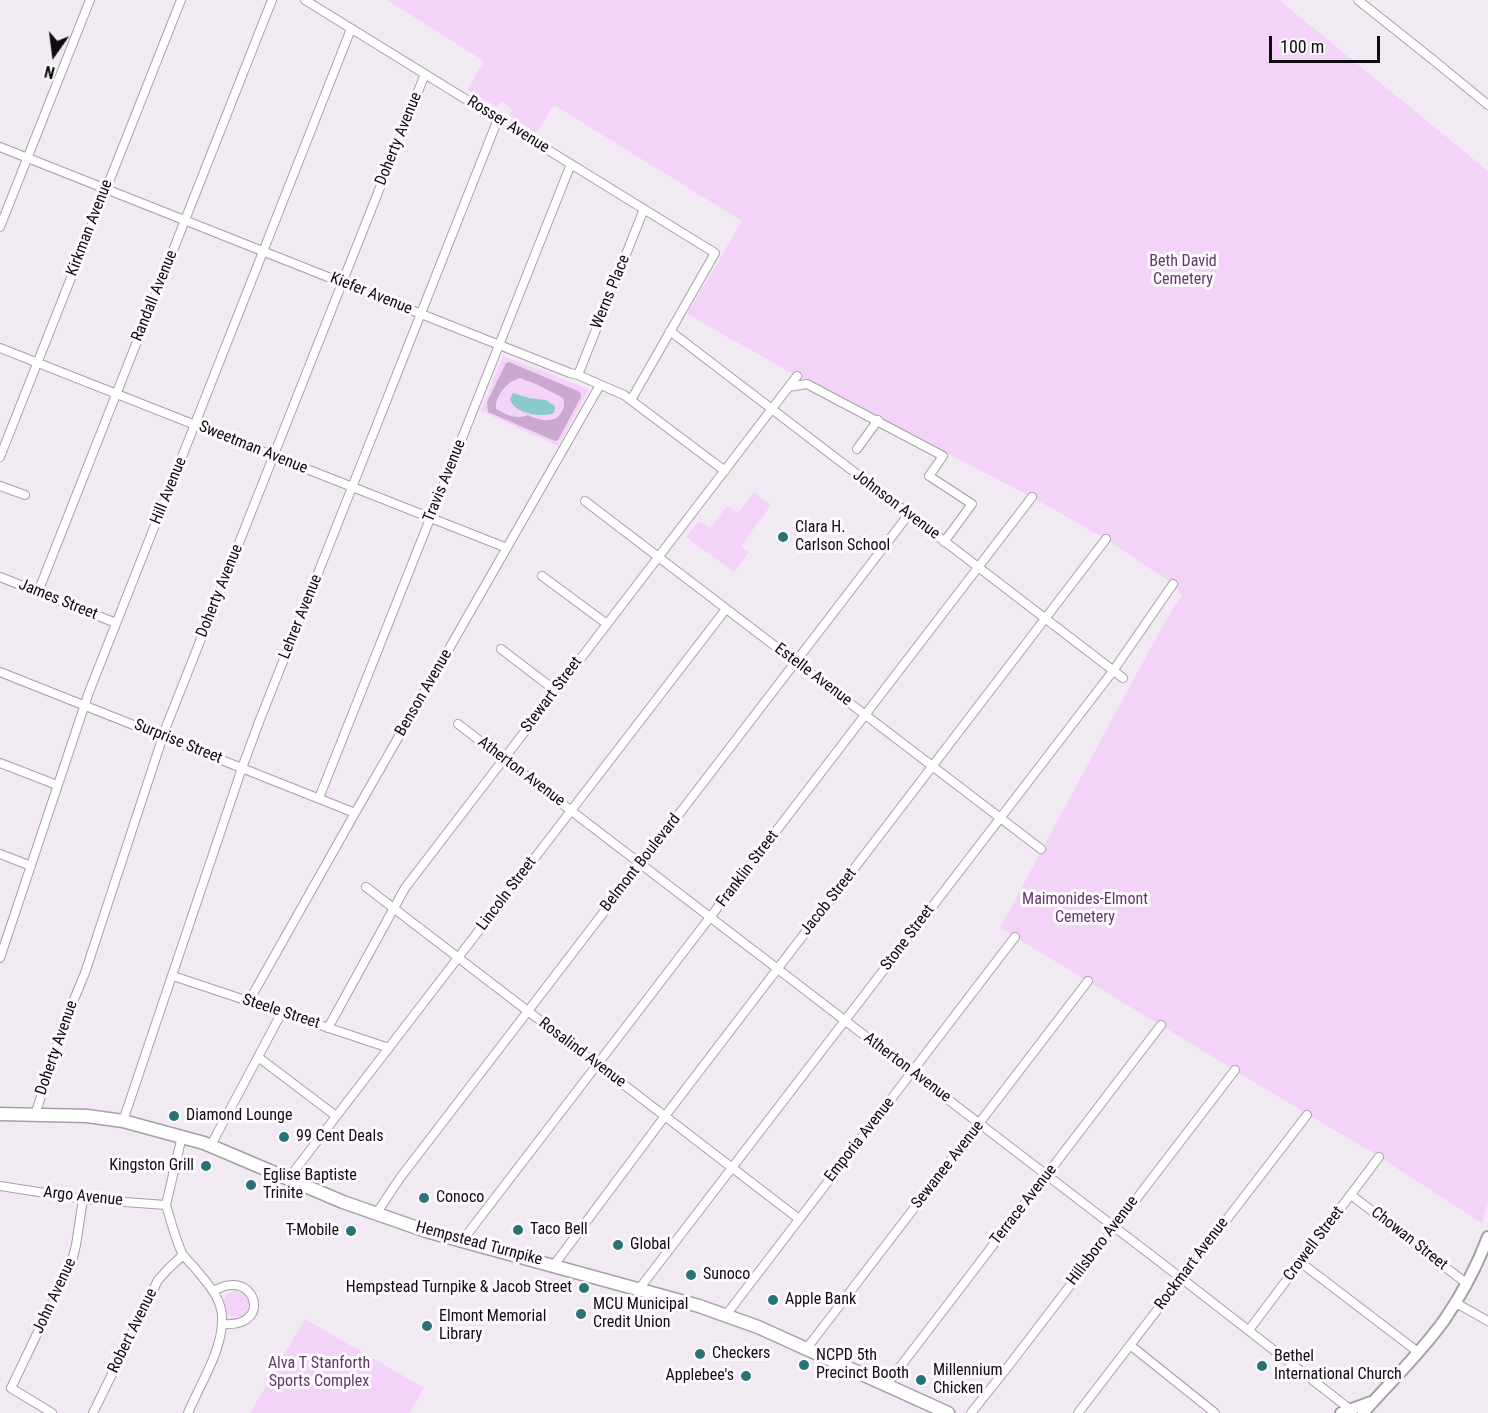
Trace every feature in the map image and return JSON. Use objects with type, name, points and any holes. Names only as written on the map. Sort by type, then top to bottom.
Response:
[{"type":"main road","name":"Hempstead Turnpike","points":[[0,1114],[87,1116],[123,1121],[211,1145],[344,1202],[426,1231],[726,1315],[807,1348],[948,1413]]},
{"type":"main road","points":[[1363,1413],[1418,1352],[1456,1303],[1488,1237]]},
{"type":"main road","points":[[1348,1412],[1374,1401]]},
{"type":"street","points":[[0,227],[90,0]]},
{"type":"street","name":"Kirkman Avenue","points":[[0,457],[181,0]]},
{"type":"street","name":"Randall Avenue","points":[[38,592],[272,0]]},
{"type":"street","name":"Rosser Avenue","points":[[305,0],[715,253],[670,331]]},
{"type":"street","points":[[1358,0],[1488,105]]},
{"type":"street","name":"Hill Avenue","points":[[0,958],[2,946],[85,705],[351,29]]},
{"type":"street","name":"Doherty Avenue","points":[[35,1115],[65,1021],[85,973],[166,727],[425,74]]},
{"type":"street","name":"Lehrer Avenue","points":[[123,1121],[259,722],[498,119]]},
{"type":"street","name":"Kiefer Avenue","points":[[0,147],[624,395],[725,471]]},
{"type":"street","name":"Travis Avenue","points":[[319,798],[571,164]]},
{"type":"street","name":"Werns Place","points":[[578,375],[644,209]]},
{"type":"street","points":[[631,400],[670,331]]},
{"type":"street","name":"Johnson Avenue","points":[[670,331],[1123,678]]},
{"type":"street","name":"Sweetman Avenue","points":[[0,348],[507,548]]},
{"type":"street","name":"Stewart Street","points":[[328,1028],[394,909],[400,894],[797,376]]},
{"type":"street","points":[[789,387],[807,384],[944,456],[930,476],[972,504],[945,542]]},
{"type":"street","name":"Benson Avenue","points":[[249,1001],[600,385]]},
{"type":"street","points":[[857,449],[878,420]]},
{"type":"street","points":[[0,486],[25,495]]},
{"type":"street","name":"Franklin Street","points":[[462,1241],[1032,497]]},
{"type":"street","name":"Estelle Avenue","points":[[585,501],[1041,849]]},
{"type":"street","name":"Belmont Boulevard","points":[[376,1214],[400,1178],[909,514]]},
{"type":"street","name":"Jacob Street","points":[[554,1265],[665,1116],[1106,540]]},
{"type":"street","points":[[542,576],[607,624]]},
{"type":"street","name":"James Street","points":[[0,577],[116,623]]},
{"type":"street","name":"Stone Street","points":[[639,1289],[1113,671],[1173,584]]},
{"type":"street","name":"Lincoln Street","points":[[288,1179],[726,609]]},
{"type":"street","points":[[501,649],[556,691]]},
{"type":"street","name":"Surprise Street","points":[[0,672],[355,813]]},
{"type":"street","name":"Atherton Avenue","points":[[459,724],[1249,1330],[1348,1412]]},
{"type":"street","points":[[0,763],[57,785]]},
{"type":"street","points":[[0,854],[31,866]]},
{"type":"street","name":"Rosalind Avenue","points":[[366,887],[799,1220]]},
{"type":"street","name":"Emporia Avenue","points":[[726,1315],[1015,937]]},
{"type":"street","name":"Steele Street","points":[[173,976],[389,1048]]},
{"type":"street","name":"Sewanee Avenue","points":[[807,1348],[1088,981]]},
{"type":"street","points":[[211,1145],[282,1012]]},
{"type":"street","name":"Terrace Avenue","points":[[887,1384],[1161,1025]]},
{"type":"street","points":[[258,1057],[336,1116]]},
{"type":"street","name":"Hillsboro Avenue","points":[[971,1413],[1235,1070]]},
{"type":"street","name":"Rockmart Avenue","points":[[1078,1413],[1307,1114]]},
{"type":"street","points":[[182,1136],[166,1205],[183,1255],[214,1291],[222,1317],[214,1358],[188,1413]]},
{"type":"street","name":"Crowell Street","points":[[1249,1330],[1379,1157]]},
{"type":"street","name":"Argo Avenue","points":[[0,1186],[82,1198],[166,1205]]},
{"type":"street","name":"Chowan Street","points":[[1352,1195],[1466,1283]]},
{"type":"street","name":"John Avenue","points":[[52,1413],[11,1388],[72,1261],[82,1198]]},
{"type":"street","name":"Robert Avenue","points":[[93,1413],[158,1280],[183,1255]]},
{"type":"street","points":[[1300,1262],[1418,1352]]},
{"type":"street","points":[[214,1291],[226,1286],[240,1285],[247,1290],[253,1300],[253,1310],[249,1318],[236,1324],[222,1324]]},
{"type":"street","points":[[1456,1303],[1488,1321]]},
{"type":"street","points":[[1130,1345],[1215,1413]]},
{"type":"green space","name":"Beth David Cemetery","points":[[387,0],[1279,0],[1488,171],[1488,1203],[1482,1223],[1370,1151],[1000,928],[1131,684],[1182,595],[1173,584],[1106,539],[1032,497],[797,376],[687,314],[742,221],[554,105],[536,133],[509,115],[513,110],[501,101],[497,107],[467,90],[484,61]]},
{"type":"green space","points":[[503,356],[589,389],[558,446],[481,411]]},
{"type":"green space","points":[[754,492],[771,505],[741,546],[749,552],[734,572],[686,537],[699,521],[710,528],[727,506],[738,513]]},
{"type":"green space","points":[[236,1291],[245,1295],[249,1304],[245,1313],[236,1317],[227,1313],[223,1304],[227,1295]]},
{"type":"green space","name":"Alva T Stanforth Sports Complex","points":[[305,1319],[424,1388],[409,1413],[250,1413]]},
{"type":"shaded area","points":[[509,362],[580,392],[581,397],[558,440],[555,441],[488,412],[487,402],[506,363]],"holes":[[[520,378],[563,398],[563,409],[557,418],[546,420],[528,415],[516,417],[496,409],[500,394],[511,382]]]},
{"type":"water","points":[[513,393],[546,400],[555,406],[554,413],[535,415],[522,411],[510,399]]},
{"type":"place","name":"Clara H. Carlson School","points":[[783,537]]},
{"type":"place","name":"Diamond Lounge","points":[[174,1116]]},
{"type":"place","name":"99 Cent Deals","points":[[284,1137]]},
{"type":"place","name":"Kingston Grill","points":[[206,1166]]},
{"type":"place","name":"Eglise Baptiste Trinite","points":[[251,1185]]},
{"type":"place","name":"Conoco","points":[[424,1198]]},
{"type":"place","name":"Taco Bell","points":[[518,1230]]},
{"type":"place","name":"T-Mobile","points":[[351,1231]]},
{"type":"place","name":"Global","points":[[618,1245]]},
{"type":"place","name":"Sunoco","points":[[691,1275]]},
{"type":"place","name":"Hempstead Turnpike & Jacob Street","points":[[584,1288]]},
{"type":"place","name":"Apple Bank","points":[[773,1300]]},
{"type":"place","name":"MCU Municipal Credit Union","points":[[581,1314]]},
{"type":"place","name":"Elmont Memorial Library","points":[[427,1326]]},
{"type":"place","name":"Checkers","points":[[700,1354]]},
{"type":"place","name":"NCPD 5th Precinct Booth","points":[[804,1365]]},
{"type":"place","name":"Bethel International Church","points":[[1262,1366]]},
{"type":"place","name":"Applebee's","points":[[746,1376]]},
{"type":"place","name":"Millennium Chicken","points":[[921,1380]]},
{"type":"park label","name":"Maimonides-Elmont Cemetery","points":[[1085,909]]}]
